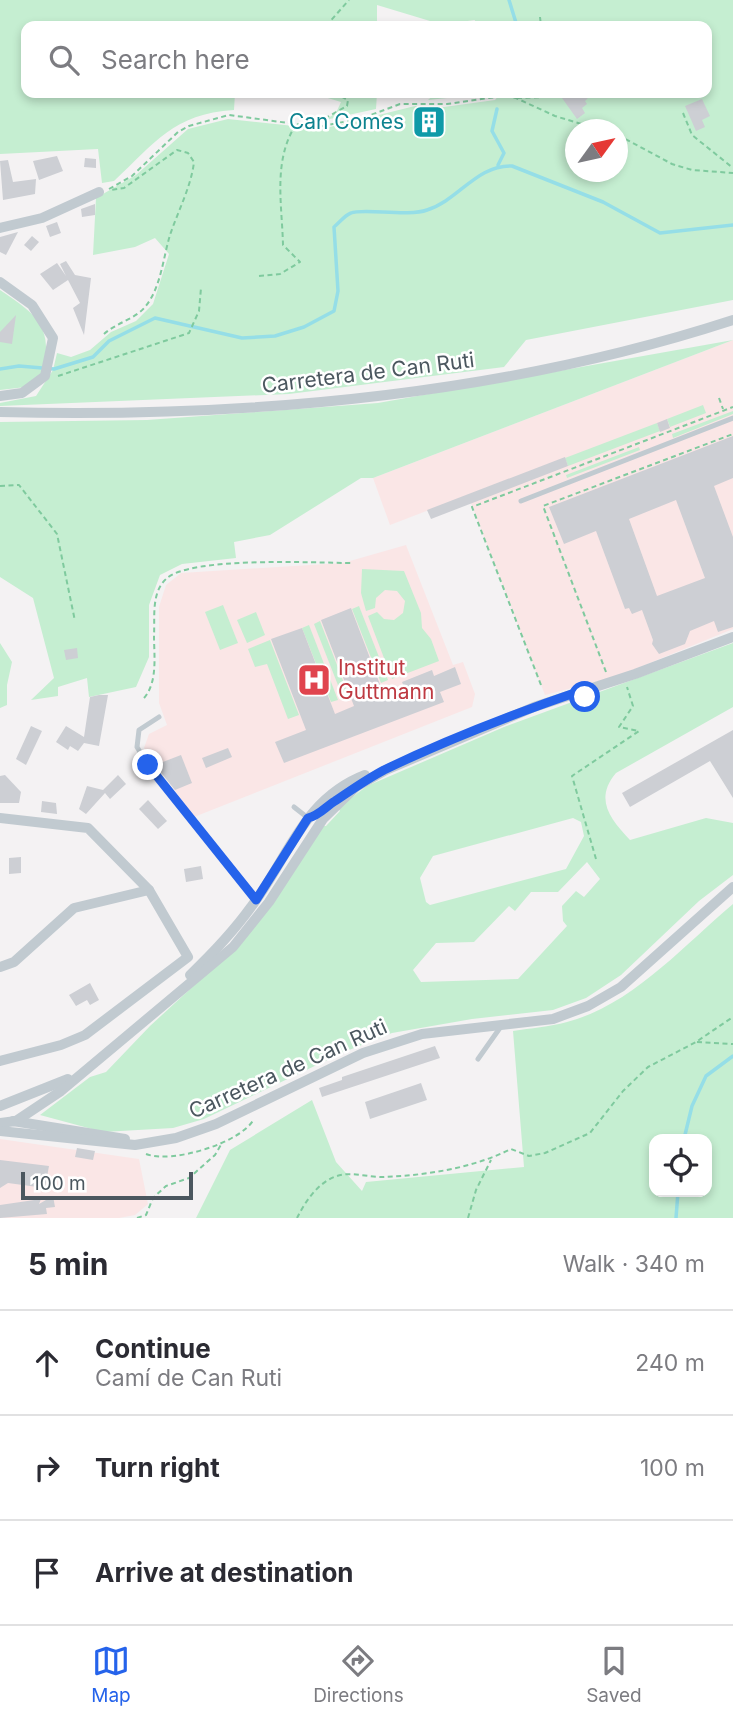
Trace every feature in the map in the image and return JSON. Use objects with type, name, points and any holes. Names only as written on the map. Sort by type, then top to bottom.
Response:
[{"type":"street","points":[[0,228],[42,218],[99,192]]},
{"type":"street","points":[[0,282],[32,305],[53,338],[45,376],[22,393],[0,396]]},
{"type":"street","name":"Carretera de Can Ruti","points":[[0,412],[114,415],[275,406],[423,390],[663,342],[733,320]]},
{"type":"street","points":[[179,989],[228,936],[256,900],[308,818],[332,790],[534,707],[733,637]]},
{"type":"street","points":[[16,1121],[61,1091],[179,989],[233,947],[287,874],[323,819],[345,797],[386,770]]},
{"type":"street","points":[[308,818],[318,816],[337,799],[345,797]]},
{"type":"street","points":[[0,818],[88,828],[149,890],[188,957],[85,1035],[61,1045],[0,1061]]},
{"type":"street","points":[[287,874],[286,865],[309,825],[308,818]]},
{"type":"street","name":"Carretera de Can Ruti","points":[[0,1131],[135,1145],[176,1138],[216,1124],[375,1049],[422,1034],[554,1019],[588,1006],[621,987],[733,887]]},
{"type":"street","points":[[0,967],[14,962],[74,908],[149,890]]},
{"type":"street","points":[[233,947],[252,916],[256,900]]},
{"type":"street","points":[[0,1106],[74,1077]]},
{"type":"street","name":"Carretera de Can Ruti","points":[[0,1122],[16,1121],[149,1141]]},
{"type":"lane","points":[[521,501],[733,418]]},
{"type":"lane","points":[[583,690],[588,705]]},
{"type":"lane","points":[[159,717],[139,730],[137,747],[148,765],[256,900]]},
{"type":"lane","points":[[294,807],[308,818]]},
{"type":"lane","points":[[478,1059],[502,1025]]},
{"type":"path","points":[[330,21],[349,0]]},
{"type":"path","points":[[540,17],[540,21]]},
{"type":"path","points":[[296,124],[322,120],[347,106],[348,100],[344,98]]},
{"type":"path","points":[[99,192],[132,176],[189,126],[229,115],[318,127],[344,124],[400,104],[447,104],[489,98]]},
{"type":"path","points":[[516,98],[565,119]]},
{"type":"path","points":[[683,113],[692,135],[733,168]]},
{"type":"path","points":[[259,276],[280,274],[300,262],[284,245],[280,167],[288,138],[296,124]]},
{"type":"path","points":[[628,140],[672,164],[692,170],[733,173]]},
{"type":"path","points":[[99,192],[124,188],[177,150],[188,153],[194,162],[169,239],[166,260],[147,305],[141,311],[114,324],[104,334]]},
{"type":"path","points":[[58,376],[189,333],[199,312],[201,288]]},
{"type":"path","points":[[719,398],[724,410]]},
{"type":"path","points":[[541,685],[472,507],[733,407]]},
{"type":"path","points":[[607,675],[544,506],[733,434]]},
{"type":"path","points":[[0,486],[19,485],[57,534],[75,621]]},
{"type":"path","points":[[144,698],[153,680],[155,600],[165,579],[179,571],[222,564],[352,563]]},
{"type":"path","points":[[596,859],[572,776],[639,731],[619,727],[633,706],[626,684]]},
{"type":"path","points":[[297,1218],[318,1188],[337,1176],[386,1177],[437,1171],[491,1159],[511,1149],[528,1156],[559,1149],[590,1133],[622,1091],[648,1067],[696,1042],[733,1017]]},
{"type":"path","points":[[696,1042],[733,1044]]},
{"type":"path","points":[[135,1145],[141,1152],[155,1158],[172,1157],[223,1142],[249,1129],[262,1102]]},
{"type":"path","points":[[137,1218],[146,1215],[153,1198],[166,1186],[189,1178],[215,1155],[223,1142]]},
{"type":"path","points":[[468,1218],[476,1190],[491,1159]]},
{"type":"shaded area","points":[[733,340],[733,629],[618,676],[545,695],[468,495],[390,525],[373,478]]},
{"type":"shaded area","name":"Institut Guttmann","points":[[406,545],[453,665],[463,662],[475,694],[472,707],[194,817],[144,748],[149,734],[167,725],[159,703],[159,607],[166,585],[181,573],[343,563]]},
{"type":"shaded area","points":[[0,1139],[139,1159],[148,1204],[135,1215],[119,1218],[0,1218]]},
{"type":"green space","points":[[0,0],[733,0],[733,300],[526,340],[504,367],[289,394],[0,406],[0,403],[36,396],[53,370],[57,353],[71,357],[90,350],[111,332],[136,321],[153,304],[169,254],[155,238],[135,247],[93,255],[96,198],[136,175],[188,129],[228,119],[322,129],[415,106],[444,107],[497,98],[712,98],[712,21],[430,21],[377,5],[377,21],[21,21],[21,98],[235,98],[234,110],[195,117],[180,124],[154,142],[114,181],[102,183],[98,149],[0,154]]},
{"type":"green space","points":[[328,98],[377,98],[376,109],[325,120],[336,113],[341,102]]},
{"type":"green space","points":[[0,290],[34,316],[44,335],[46,346],[42,377],[26,387],[0,390]]},
{"type":"green space","points":[[733,340],[373,478],[361,478],[270,535],[234,542],[236,558],[182,564],[160,575],[149,605],[149,657],[136,687],[89,697],[87,678],[58,687],[58,696],[31,700],[54,678],[33,598],[0,577],[0,422],[147,420],[378,403]]},
{"type":"green space","points":[[703,405],[706,413],[670,427],[667,419]]},
{"type":"green space","points":[[733,411],[733,414],[673,438],[672,434]]},
{"type":"green space","points":[[657,423],[660,431],[568,466],[565,458]]},
{"type":"green space","points":[[639,447],[640,450],[567,478],[566,475]]},
{"type":"green space","points":[[362,569],[404,571],[421,613],[422,628],[431,639],[439,661],[392,679],[368,616],[377,612],[384,619],[394,620],[403,613],[405,601],[397,591],[385,590],[376,598],[375,608],[366,611],[361,593]]},
{"type":"green space","points":[[223,605],[238,643],[220,650],[205,612]]},
{"type":"green space","points":[[359,606],[388,680],[381,683],[352,609]]},
{"type":"green space","points":[[256,612],[265,635],[247,643],[237,620]]},
{"type":"green space","points":[[320,621],[349,696],[343,698],[314,624]]},
{"type":"green space","points":[[309,625],[338,700],[331,702],[302,628]]},
{"type":"green space","points":[[270,640],[299,715],[288,719],[267,664],[255,667],[248,649]]},
{"type":"green space","points":[[0,643],[12,662],[7,685],[7,705],[0,708]]},
{"type":"green space","points":[[733,643],[733,707],[616,773],[609,782],[605,800],[616,824],[630,840],[706,818],[733,823],[733,875],[699,901],[621,975],[586,998],[553,1010],[472,1019],[392,1033],[344,1052],[204,1119],[173,1128],[103,1132],[40,1115],[90,1077],[106,1072],[150,1026],[238,945],[321,826],[326,826],[340,811],[338,808],[367,786],[504,727]],"holes":[[[573,818],[581,822],[584,836],[566,869],[430,905],[426,902],[420,878],[433,856]],[[587,862],[600,879],[584,897],[576,891],[562,906],[563,921],[567,926],[518,979],[421,982],[413,970],[436,943],[474,942],[509,906],[515,911],[531,892],[558,892]]]},
{"type":"green space","points":[[733,904],[733,1218],[196,1218],[230,1150],[312,1100],[336,1162],[362,1191],[366,1182],[524,1167],[513,1031],[567,1022],[591,1014],[656,972]]},
{"type":"building","points":[[562,98],[588,98],[585,101],[587,104],[582,108],[585,113],[577,119]]},
{"type":"building","points":[[702,99],[710,116],[702,120],[705,127],[696,131],[685,106]]},
{"type":"building","name":"Can Comes","points":[[431,109],[441,125],[427,134],[417,118]]},
{"type":"building","points":[[57,156],[63,171],[39,180],[33,161]]},
{"type":"building","points":[[85,158],[96,159],[96,168],[84,167]]},
{"type":"building","points":[[8,160],[13,182],[36,179],[35,194],[3,200],[0,161]]},
{"type":"building","points":[[95,204],[95,215],[82,217],[81,209]]},
{"type":"building","points":[[57,222],[61,233],[50,237],[46,226]]},
{"type":"building","points":[[18,232],[6,255],[0,252],[0,237]]},
{"type":"building","points":[[32,236],[39,242],[31,251],[24,245]]},
{"type":"building","points":[[66,261],[75,275],[91,278],[84,335],[73,308],[80,303],[68,280],[53,290],[40,274],[57,263],[66,276],[60,264]]},
{"type":"building","points":[[16,315],[12,344],[0,342],[0,332]]},
{"type":"building","points":[[667,419],[670,428],[660,432],[657,423]]},
{"type":"building","points":[[733,436],[733,478],[714,486],[733,537],[733,627],[718,632],[714,621],[690,631],[685,644],[659,654],[652,644],[642,610],[632,614],[629,608],[625,609],[596,531],[564,544],[549,507]],"holes":[[[676,500],[705,578],[657,596],[629,519]]]},
{"type":"building","points":[[565,457],[568,466],[431,519],[427,510]]},
{"type":"building","points":[[351,608],[384,695],[404,687],[402,682],[432,670],[434,676],[455,667],[461,684],[440,692],[444,702],[284,763],[275,742],[306,730],[271,639],[302,628],[335,714],[354,706],[321,620]]},
{"type":"building","points":[[77,648],[78,658],[66,660],[64,650]]},
{"type":"building","points":[[108,695],[99,746],[84,743],[78,751],[70,746],[68,750],[56,742],[66,726],[84,737],[90,697]]},
{"type":"building","points":[[31,726],[42,731],[26,765],[16,759]]},
{"type":"building","points":[[733,730],[733,798],[710,761],[630,807],[622,793]]},
{"type":"building","points":[[228,748],[232,757],[206,768],[202,758]]},
{"type":"building","points":[[181,755],[192,783],[175,790],[155,765]]},
{"type":"building","points":[[5,775],[21,792],[19,803],[0,803],[0,776]]},
{"type":"building","points":[[118,775],[126,784],[110,799],[105,793],[86,814],[79,809],[87,786],[103,790]]},
{"type":"building","points":[[148,800],[167,821],[158,829],[139,809]]},
{"type":"building","points":[[42,801],[56,803],[57,814],[41,812]]},
{"type":"building","points":[[21,857],[21,873],[9,874],[9,858]]},
{"type":"building","points":[[201,866],[203,879],[186,882],[184,869]]},
{"type":"building","points":[[90,983],[99,1000],[90,1005],[87,1000],[76,1006],[69,995]]},
{"type":"building","points":[[435,1046],[440,1058],[322,1097],[319,1088],[342,1080],[342,1077]]},
{"type":"building","points":[[421,1083],[427,1100],[370,1119],[365,1102]]},
{"type":"building","points":[[77,1148],[95,1151],[93,1160],[75,1157]]},
{"type":"building","points":[[0,1160],[49,1166],[45,1188],[8,1183],[0,1188]]},
{"type":"building","points":[[53,1196],[55,1207],[46,1208],[47,1214],[0,1218],[0,1205],[41,1199],[39,1204]]},
{"type":"waterway","points":[[509,0],[515,21]]},
{"type":"waterway","points":[[497,109],[492,131],[504,153],[498,165]]},
{"type":"waterway","points":[[0,369],[19,366],[54,369],[93,357],[109,341],[155,318],[242,338],[275,336],[304,327],[334,311],[338,291],[334,227],[344,217],[357,212],[409,213],[427,210],[449,199],[488,171],[499,167],[512,166],[603,202],[660,233],[733,225]]},
{"type":"waterway","points":[[685,1134],[692,1106],[706,1076],[733,1056]]},
{"type":"waterway","points":[[676,1218],[678,1197]]},
{"type":"place","name":"Can Comes","points":[[429,122]]},
{"type":"place","name":"Institut Guttmann","points":[[314,680]]},
{"type":"route","points":[[148,765],[256,900],[308,818],[318,816],[337,799],[345,797],[373,776],[534,707],[583,690],[585,697]]}]
